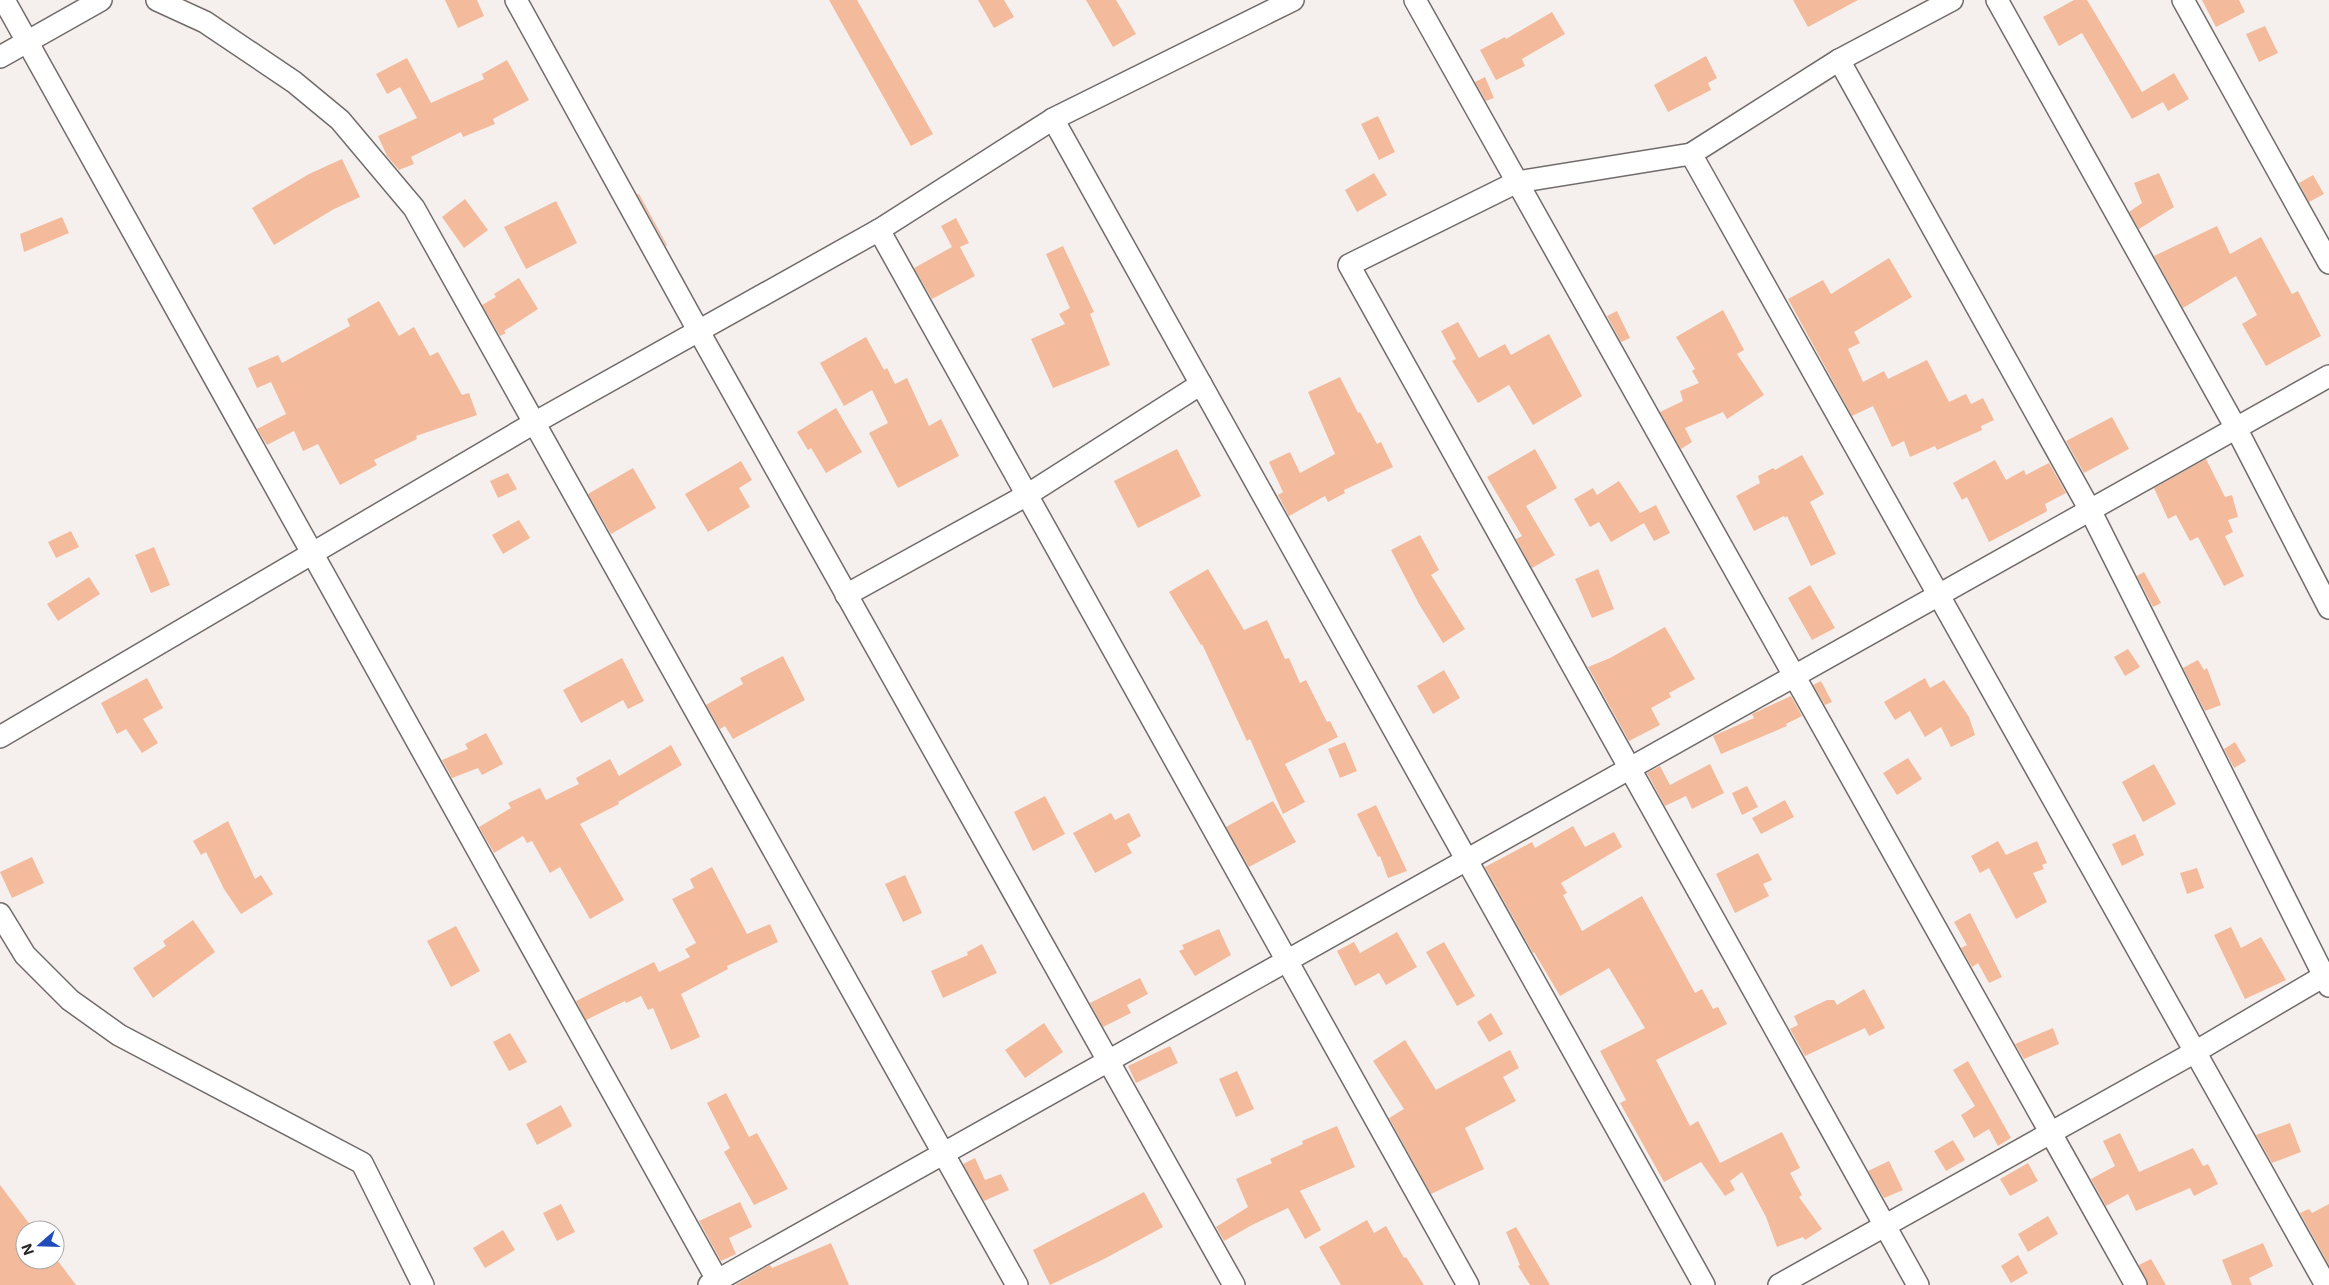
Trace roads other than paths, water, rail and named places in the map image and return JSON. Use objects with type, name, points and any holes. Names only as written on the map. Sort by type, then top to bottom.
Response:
[{"type":"street","points":[[4,0],[715,1283],[1108,1060],[2329,376]]},
{"type":"street","points":[[0,57],[101,0]]},
{"type":"street","points":[[157,0],[205,22],[294,82],[340,120],[414,208],[1017,1285]]},
{"type":"street","points":[[516,0],[846,595],[1234,1285]]},
{"type":"street","points":[[0,737],[313,555],[534,423],[879,230],[1053,119],[1293,0]]},
{"type":"street","points":[[1415,0],[2136,1285]]},
{"type":"street","points":[[1918,1285],[1348,265],[1517,182],[1691,154],[1839,60],[1952,0]]},
{"type":"street","points":[[1997,0],[2236,428],[2329,608]]},
{"type":"street","points":[[2183,0],[2329,262]]},
{"type":"street","points":[[1780,1285],[2327,978],[2090,510],[1839,60]]},
{"type":"street","points":[[1053,119],[1704,1285]]},
{"type":"street","points":[[1691,154],[2326,1285]]},
{"type":"street","points":[[879,230],[1468,1285]]},
{"type":"street","points":[[846,595],[1026,495],[1201,384]]},
{"type":"street","points":[[0,914],[25,955],[70,1000],[118,1035],[362,1163],[423,1285]]}]
